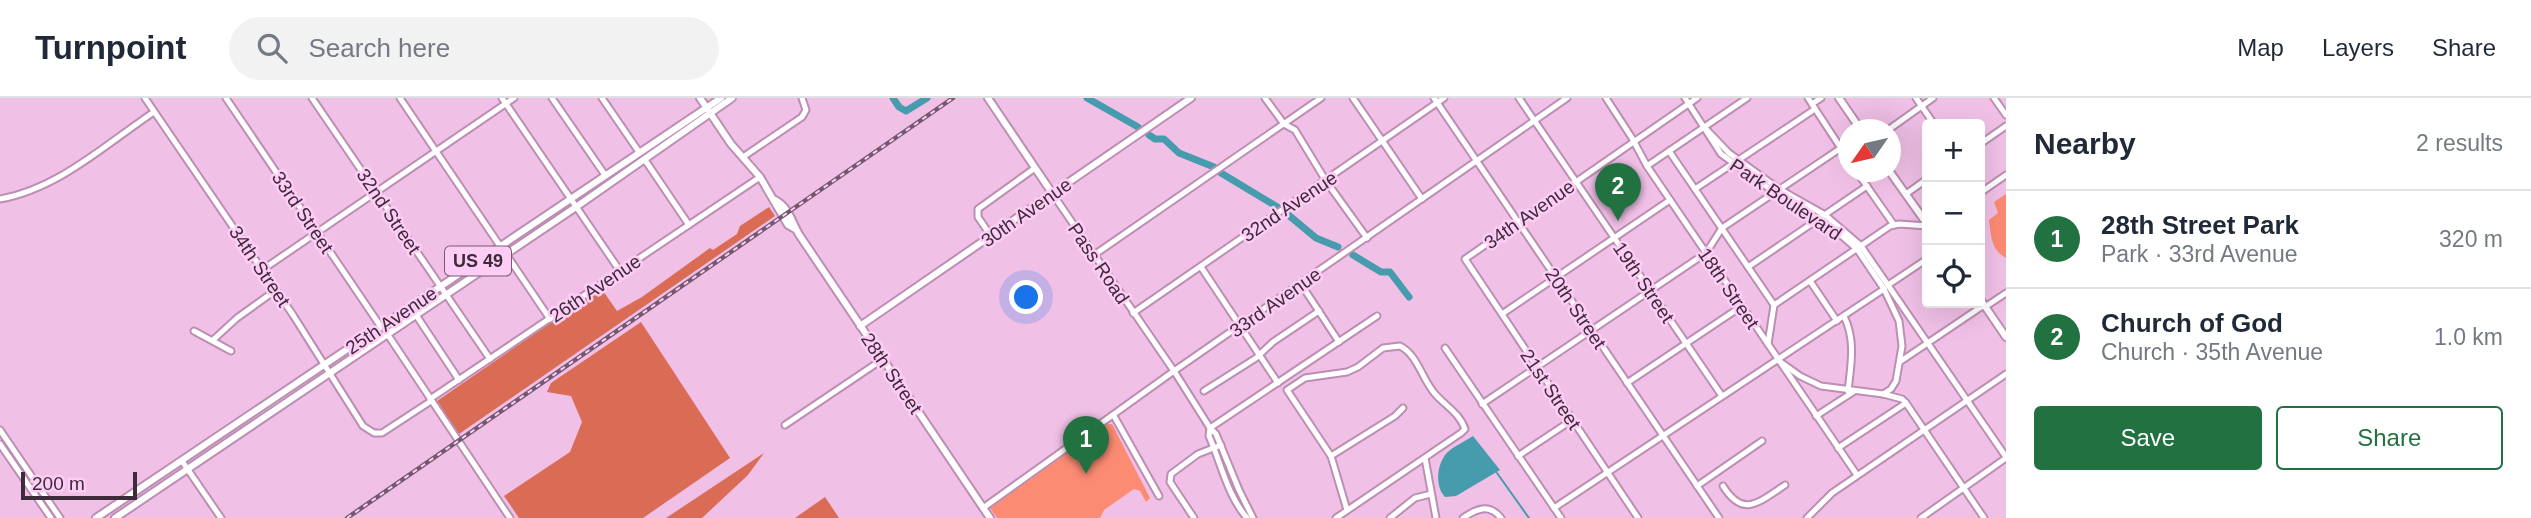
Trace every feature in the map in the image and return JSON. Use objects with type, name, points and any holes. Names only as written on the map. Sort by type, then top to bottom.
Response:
[{"type":"main road","name":"28th Street","points":[[700,98],[760,177],[788,225],[795,229],[990,518]]},
{"type":"main road","name":"25th Avenue","points":[[115,518],[645,160],[721,98]]},
{"type":"main road","name":"25th Avenue","points":[[96,518],[639,152],[732,98]]},
{"type":"main road","name":"Pass Road","points":[[988,98],[1052,193]]},
{"type":"main road","name":"30th Avenue","points":[[860,326],[1191,98]]},
{"type":"main road","points":[[1839,98],[1853,119]]},
{"type":"main road","points":[[1897,182],[1922,218]]},
{"type":"main road","points":[[1985,307],[2006,337]]},
{"type":"main road","points":[[131,496],[137,504]]},
{"type":"street","name":"34th Street","points":[[145,98],[326,365],[363,426],[374,433]]},
{"type":"street","name":"33rd Street","points":[[226,98],[381,327]]},
{"type":"street","name":"32nd Street","points":[[312,98],[490,359]]},
{"type":"street","points":[[400,98],[500,246]]},
{"type":"street","points":[[262,270],[504,101],[514,98]]},
{"type":"street","points":[[552,98],[605,175]]},
{"type":"street","points":[[602,98],[639,152]]},
{"type":"street","points":[[743,157],[802,117],[806,110],[802,98]]},
{"type":"street","points":[[1177,98],[1181,105]]},
{"type":"street","points":[[1265,98],[1284,124],[1295,130],[1367,238]]},
{"type":"street","points":[[1094,255],[1321,98]]},
{"type":"street","points":[[1353,98],[1360,114],[1422,199]]},
{"type":"street","name":"32nd Avenue","points":[[1133,313],[1382,141],[1435,100],[1444,98]]},
{"type":"street","name":"19th Street","points":[[1519,98],[1722,396]]},
{"type":"street","name":"33rd Avenue","points":[[983,508],[1174,371],[1567,98]]},
{"type":"street","name":"18th Street","points":[[1606,98],[1647,166],[1857,475]]},
{"type":"street","name":"34th Avenue","points":[[1465,259],[1687,101],[1697,98]]},
{"type":"street","points":[[1647,166],[1747,98]]},
{"type":"street","points":[[1808,98],[1838,144]]},
{"type":"street","points":[[1695,190],[1821,98]]},
{"type":"street","points":[[1916,98],[1931,119]]},
{"type":"street","points":[[1901,121],[1933,98]]},
{"type":"street","points":[[1994,98],[2006,115]]},
{"type":"street","name":"20th Street","points":[[1435,100],[1718,518]]},
{"type":"street","points":[[504,101],[620,271]]},
{"type":"street","name":"Park Boulevard","points":[[1687,101],[1714,146],[1777,190],[1822,217],[1859,248],[1886,287],[1901,328],[1901,361],[1896,381]]},
{"type":"street","points":[[0,200],[26,194],[58,177],[154,111]]},
{"type":"street","points":[[1985,141],[2006,126]]},
{"type":"street","points":[[1482,404],[1706,253],[1722,228],[1838,150]]},
{"type":"street","points":[[1669,151],[1774,305],[1768,345]]},
{"type":"street","points":[[645,160],[689,225]]},
{"type":"street","points":[[991,236],[978,217],[978,209],[1035,168]]},
{"type":"street","points":[[1985,189],[2006,175]]},
{"type":"street","name":"26th Avenue","points":[[374,433],[386,431],[760,177]]},
{"type":"street","points":[[1864,182],[1894,225]]},
{"type":"street","points":[[1906,194],[1923,182]]},
{"type":"street","points":[[1748,267],[1867,186]]},
{"type":"street","name":"Pass Road","points":[[1052,193],[1174,371],[1210,428],[1209,436],[1218,447]]},
{"type":"street","points":[[1502,314],[1670,200]]},
{"type":"street","points":[[1774,305],[1894,225],[1922,225]]},
{"type":"street","points":[[506,254],[550,319]]},
{"type":"street","name":"21st Street","points":[[1465,259],[1638,518]]},
{"type":"street","points":[[1554,508],[1922,262]]},
{"type":"street","points":[[1200,267],[1278,383]]},
{"type":"street","points":[[1810,281],[1837,321]]},
{"type":"street","points":[[1301,284],[1339,342]]},
{"type":"street","points":[[1886,287],[2006,457],[1922,518]]},
{"type":"street","points":[[213,341],[237,318],[276,290]]},
{"type":"street","points":[[1985,303],[2006,293]]},
{"type":"street","points":[[1628,383],[1742,306]]},
{"type":"street","points":[[1901,361],[1978,308]]},
{"type":"street","points":[[1204,391],[1259,356],[1273,342],[1319,311]]},
{"type":"street","points":[[416,315],[459,380]]},
{"type":"street","points":[[1210,428],[1377,316]]},
{"type":"street","points":[[1816,416],[1850,391],[1853,345],[1851,331],[1844,316]]},
{"type":"street","points":[[194,331],[231,351]]},
{"type":"street","points":[[388,335],[510,518]]},
{"type":"street","points":[[1336,518],[1465,429],[1455,413],[1429,387],[1411,354],[1400,346],[1383,348],[1347,372],[1305,378],[1287,390],[1331,456],[1347,510]]},
{"type":"street","points":[[1445,348],[1561,518]]},
{"type":"street","points":[[785,425],[883,359]]},
{"type":"street","points":[[1779,360],[1813,383],[1882,394],[1904,401]]},
{"type":"street","points":[[1807,518],[1832,493],[2006,374]]},
{"type":"street","points":[[1882,394],[1891,389],[1896,381]]},
{"type":"street","points":[[1896,381],[1904,401],[1984,518]]},
{"type":"street","points":[[1838,448],[1904,401]]},
{"type":"street","points":[[1331,456],[1395,416],[1403,408]]},
{"type":"street","points":[[1114,416],[1158,496]]},
{"type":"street","points":[[1518,456],[1572,420]]},
{"type":"street","points":[[0,430],[60,518]]},
{"type":"street","points":[[1697,486],[1762,441]]},
{"type":"street","points":[[0,444],[51,518]]},
{"type":"street","points":[[1218,447],[1254,518]]},
{"type":"street","points":[[1218,447],[1233,497],[1244,516]]},
{"type":"street","points":[[1194,518],[1170,482],[1171,474],[1198,454],[1218,447]]},
{"type":"street","points":[[1425,458],[1436,518]]},
{"type":"street","points":[[182,461],[221,518]]},
{"type":"street","points":[[1227,480],[1234,477]]},
{"type":"street","points":[[1723,486],[1732,500],[1744,507],[1752,506],[1784,485]]},
{"type":"street","points":[[1390,518],[1415,498],[1431,494]]},
{"type":"street","points":[[1463,518],[1473,511],[1486,508],[1501,518]]},
{"type":"shaded area","points":[[2006,194],[2006,258],[1997,251],[1991,237],[1989,220],[1998,213],[1994,202]]},
{"type":"shaded area","points":[[769,207],[775,216],[459,434],[437,401],[601,288],[617,311],[642,297],[710,248],[713,250],[737,234],[740,226]]},
{"type":"shaded area","points":[[641,322],[730,458],[643,518],[519,518],[504,496],[570,452],[582,422],[571,396],[547,392],[551,383]]},
{"type":"shaded area","points":[[1106,424],[1112,424],[1150,498],[1146,502],[1140,491],[1134,489],[1104,510],[1100,518],[997,518],[990,508]]},
{"type":"shaded area","points":[[764,453],[748,475],[702,518],[666,518]]},
{"type":"shaded area","points":[[825,497],[839,518],[795,518]]},
{"type":"water","points":[[1473,436],[1500,470],[1456,496],[1445,497],[1438,480],[1442,461],[1449,451]]},
{"type":"waterway","points":[[893,98],[899,107],[906,111],[927,98]]},
{"type":"waterway","points":[[1087,98],[1138,127]]},
{"type":"waterway","points":[[1149,135],[1155,139],[1164,139],[1179,153],[1214,167]]},
{"type":"waterway","points":[[1221,173],[1279,208]]},
{"type":"waterway","points":[[1286,213],[1316,238],[1338,247]]},
{"type":"waterway","points":[[1353,255],[1381,272],[1390,272],[1409,297]]},
{"type":"waterway","points":[[1497,473],[1529,518]]},
{"type":"railway","points":[[347,518],[953,98]]},
{"type":"place","name":"Church of God","points":[[1618,221]]},
{"type":"place","name":"28th Street Park","points":[[1086,474]]}]
